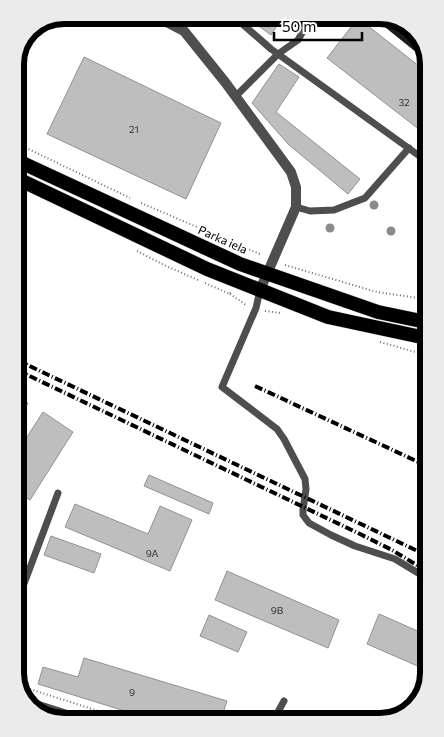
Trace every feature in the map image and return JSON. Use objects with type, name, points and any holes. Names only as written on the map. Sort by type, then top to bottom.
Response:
[{"type":"highway","name":"Parka iela","points":[[24,164],[240,264],[378,312],[420,321]]},
{"type":"highway","points":[[24,182],[207,269],[328,317],[420,337]]},
{"type":"main road","points":[[391,26],[415,45]]},
{"type":"street","points":[[170,24],[184,31],[236,96],[291,172],[296,187],[296,207],[260,290]]},
{"type":"street","points":[[41,707],[61,713]]},
{"type":"lane","points":[[243,24],[278,54],[420,156]]},
{"type":"lane","points":[[236,96],[278,54],[298,40],[307,24]]},
{"type":"lane","points":[[296,207],[310,211],[334,210],[365,198],[409,148]]},
{"type":"lane","points":[[260,290],[256,308],[222,387],[276,429],[284,439],[305,479],[306,489],[303,515],[309,523],[355,546],[395,559],[420,574]]},
{"type":"lane","points":[[24,584],[58,493]]},
{"type":"lane","points":[[277,713],[284,701]]},
{"type":"path","points":[[24,147],[138,201],[242,246]]},
{"type":"path","points":[[298,268],[377,292],[420,298]]},
{"type":"path","points":[[27,688],[105,713]]},
{"type":"building","points":[[256,24],[278,24],[271,35]]},
{"type":"building","points":[[353,24],[366,24],[420,67],[420,130],[327,58]]},
{"type":"building","points":[[84,57],[221,123],[186,199],[47,134]]},
{"type":"building","points":[[279,64],[299,77],[276,112],[360,179],[348,194],[288,144],[252,103]]},
{"type":"building","points":[[24,401],[28,403],[24,410]]},
{"type":"building","points":[[43,412],[73,432],[30,500],[24,496],[24,442]]},
{"type":"building","points":[[149,475],[213,503],[209,514],[144,486]]},
{"type":"building","points":[[75,504],[148,534],[160,506],[192,520],[170,571],[65,527]]},
{"type":"building","points":[[51,536],[101,554],[94,573],[44,555]]},
{"type":"building","points":[[227,571],[339,620],[328,648],[215,600]]},
{"type":"building","points":[[379,614],[420,632],[420,667],[367,644]]},
{"type":"building","points":[[209,615],[247,632],[238,652],[200,636]]},
{"type":"building","points":[[84,658],[227,701],[223,713],[131,713],[38,684],[43,667],[78,677]]},
{"type":"railway","points":[[24,363],[420,552]]},
{"type":"railway","points":[[24,373],[360,534],[420,567]]},
{"type":"railway","points":[[255,386],[420,463]]}]
